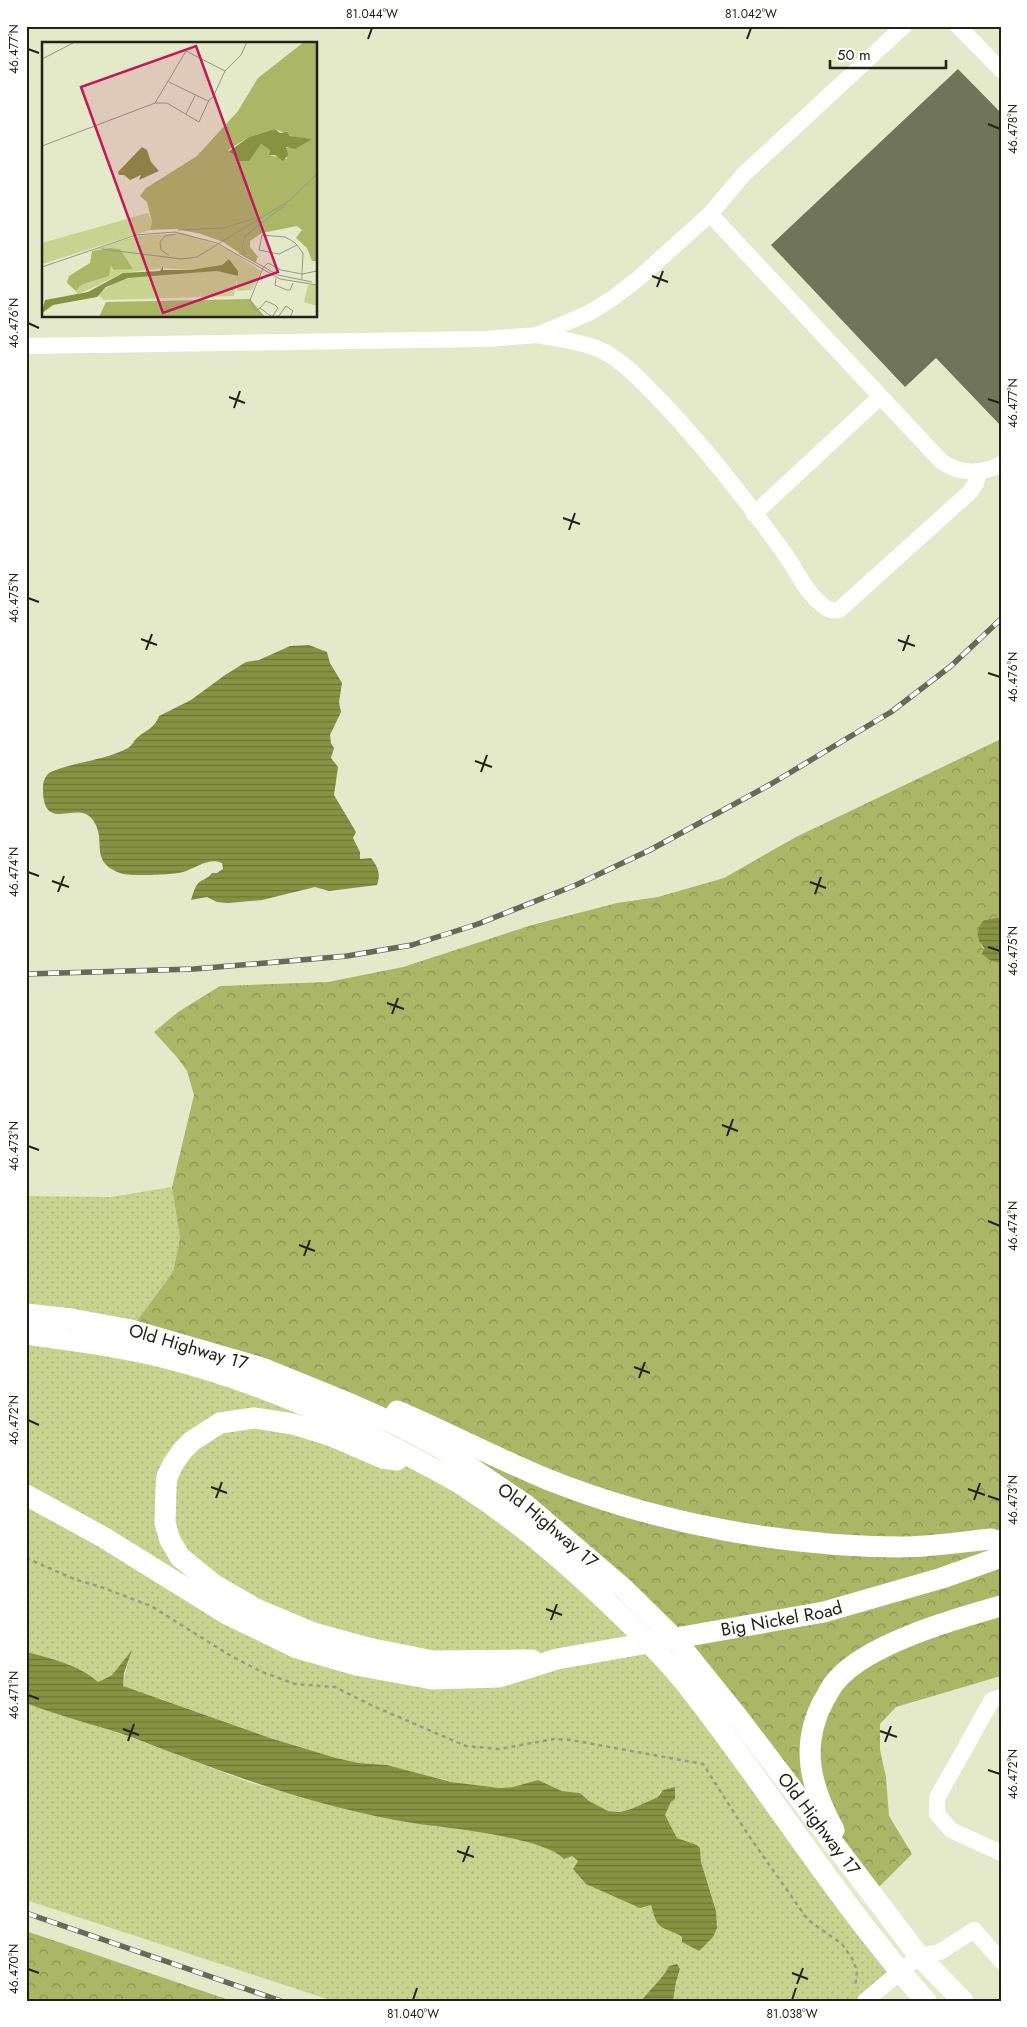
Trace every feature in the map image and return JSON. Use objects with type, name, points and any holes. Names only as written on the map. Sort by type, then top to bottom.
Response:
[{"type":"main road","name":"Old Highway 17","points":[[26,1314],[71,1319],[131,1330],[262,1368],[400,1426],[443,1449],[526,1505],[623,1588],[675,1639],[698,1666],[919,1956],[963,2001]]},
{"type":"main road","name":"Old Highway 17","points":[[26,1334],[136,1352],[222,1374],[323,1413],[367,1433],[464,1486],[571,1568],[630,1623],[688,1687],[899,1971],[926,2001]]},
{"type":"main road","points":[[353,1405],[388,1406],[550,1480],[600,1498],[648,1512],[726,1530],[826,1544],[859,1546],[903,1547],[991,1539],[1001,1542]]},
{"type":"main road","points":[[427,1466],[383,1458],[332,1436],[293,1424],[254,1418],[236,1419],[220,1423],[205,1431],[187,1445],[178,1457],[167,1477],[164,1508],[165,1523],[170,1540],[180,1557],[212,1584],[256,1609],[313,1633],[368,1648],[433,1662],[557,1659]]},
{"type":"main road","points":[[26,1495],[103,1537],[227,1614],[297,1648],[356,1665],[432,1679],[498,1677],[557,1659]]},
{"type":"main road","name":"Big Nickel Road","points":[[557,1659],[824,1612],[942,1578],[1001,1557]]},
{"type":"main road","points":[[846,1861],[841,1842],[818,1799],[812,1775],[809,1748],[812,1728],[821,1706],[836,1681],[870,1654],[890,1644],[1001,1606]]},
{"type":"street","points":[[537,335],[589,313],[639,278],[710,214],[744,174],[904,26]]},
{"type":"street","points":[[958,26],[1001,70]]},
{"type":"street","points":[[710,214],[941,461],[949,467],[962,472],[979,471],[1001,464]]},
{"type":"street","points":[[26,346],[477,339],[537,335],[598,349],[610,355],[633,373],[673,414],[707,452],[782,550],[810,592],[825,607],[833,611],[840,610],[970,492],[976,483],[979,471]]},
{"type":"street","points":[[754,514],[880,397]]},
{"type":"street","points":[[1001,1697],[992,1700],[937,1798],[937,1814],[951,1830],[1001,1853]]},
{"type":"street","points":[[859,1997],[919,1956],[940,1952],[974,1930],[1001,1961]]},
{"type":"path","points":[[26,1558],[74,1579],[101,1586],[151,1606],[231,1656],[262,1672],[295,1684],[335,1687],[373,1706],[466,1746],[499,1749],[554,1739],[571,1740],[703,1764],[749,1836],[808,1920],[842,1944],[853,1960],[857,1971],[856,1988],[859,1997]]},
{"type":"shaded area","points":[[309,645],[327,652],[330,663],[342,683],[339,702],[341,712],[330,735],[334,748],[331,758],[338,767],[334,795],[356,832],[353,838],[360,852],[360,859],[371,858],[377,868],[379,877],[377,885],[329,891],[315,887],[262,900],[228,903],[217,902],[207,897],[191,900],[197,884],[212,873],[217,873],[223,869],[222,863],[217,861],[207,862],[183,872],[171,874],[123,874],[112,869],[101,857],[99,835],[92,819],[86,814],[78,812],[61,814],[48,810],[44,802],[43,787],[45,778],[49,773],[70,765],[109,756],[128,748],[137,738],[153,726],[159,716],[191,700],[246,662],[259,660],[290,646]]},
{"type":"shaded area","points":[[1001,917],[1001,963],[991,961],[982,954],[984,948],[979,941],[978,934],[979,927],[984,920]]},
{"type":"shaded area","points":[[172,1187],[180,1238],[173,1272],[131,1329],[26,1313],[26,1196],[111,1197]]},
{"type":"shaded area","points":[[26,1336],[221,1376],[463,1487],[630,1625],[899,1972],[867,2001],[673,2001],[680,1969],[669,1967],[641,2001],[333,2001],[26,1900],[26,1703],[107,1728],[251,1783],[376,1816],[514,1838],[547,1847],[559,1853],[564,1859],[572,1856],[578,1861],[573,1869],[609,1893],[627,1900],[651,1905],[663,1928],[676,1932],[682,1937],[717,1928],[716,1911],[701,1862],[700,1848],[697,1845],[677,1838],[665,1815],[671,1802],[675,1799],[675,1787],[660,1792],[658,1797],[620,1812],[608,1811],[589,1801],[580,1793],[562,1791],[538,1780],[513,1787],[500,1788],[451,1782],[387,1765],[359,1763],[270,1738],[122,1686],[131,1651],[112,1675],[98,1682],[74,1667],[26,1652]]},
{"type":"shaded area","points":[[132,1650],[124,1673],[123,1686],[270,1738],[336,1758],[359,1763],[387,1765],[451,1782],[500,1788],[513,1787],[538,1780],[562,1791],[580,1793],[589,1801],[608,1811],[620,1812],[631,1809],[658,1797],[663,1790],[675,1787],[675,1799],[671,1802],[665,1815],[677,1838],[697,1845],[700,1848],[701,1862],[716,1911],[717,1928],[713,1937],[699,1951],[682,1942],[682,1937],[659,1925],[651,1905],[640,1908],[586,1884],[573,1869],[578,1861],[572,1856],[564,1859],[538,1845],[496,1835],[419,1824],[310,1800],[204,1765],[120,1733],[26,1703],[26,1652],[74,1667],[98,1682],[112,1675]]},
{"type":"shaded area","points":[[677,1964],[680,1969],[673,2001],[641,2001],[663,1976],[669,1966]]},
{"type":"green space","points":[[1001,739],[1001,917],[984,920],[981,945],[991,961],[1001,963],[1001,1676],[896,1707],[880,1724],[880,1750],[886,1777],[889,1816],[912,1854],[873,1893],[738,1715],[444,1448],[131,1329],[173,1272],[180,1238],[172,1187],[194,1095],[187,1071],[154,1032],[178,1012],[220,986],[328,982],[403,967],[532,925],[617,903],[658,897],[724,878],[796,837]]},
{"type":"green space","points":[[26,1931],[232,2001],[26,2001]]},
{"type":"building","points":[[958,69],[1001,113],[1001,426],[936,358],[905,387],[771,245]]},
{"type":"railway","points":[[26,974],[194,969],[347,956],[412,945],[478,924],[576,885],[650,850],[771,784],[891,712],[951,666],[1001,619]]},
{"type":"railway","points":[[26,1913],[281,2001]]}]
